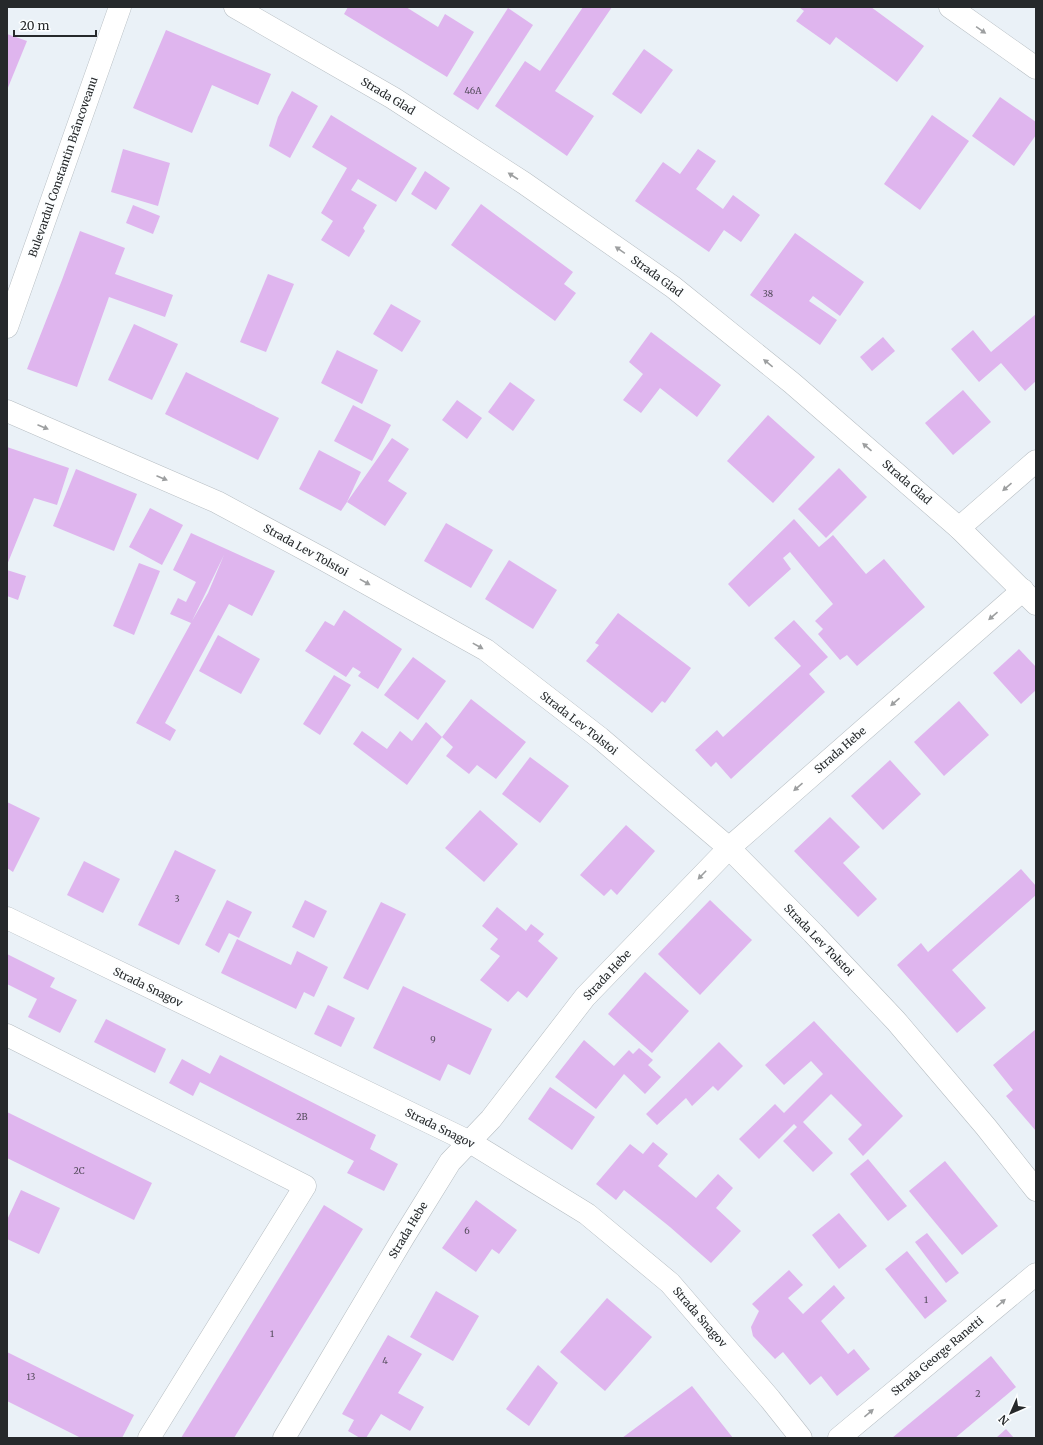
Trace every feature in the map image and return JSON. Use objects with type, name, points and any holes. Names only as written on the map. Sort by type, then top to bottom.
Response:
[{"type":"street","name":"Bulevardul Constantin Brâncoveanu","points":[[7,327],[120,7]]},
{"type":"street","name":"Strada Glad","points":[[234,7],[393,98],[524,183],[673,287],[792,383],[959,528],[1029,597]]},
{"type":"street","points":[[950,7],[1036,68]]},
{"type":"street","name":"Strada Lev Tolstoi","points":[[7,411],[217,502],[486,650],[600,738],[729,848],[814,933],[896,1021],[986,1127],[1036,1190]]},
{"type":"street","points":[[959,528],[1036,461]]},
{"type":"street","name":"Strada Hebe","points":[[284,1438],[450,1162],[491,1119],[585,997],[729,848],[1029,597]]},
{"type":"street","name":"Strada Snagov","points":[[7,918],[470,1142],[587,1214],[670,1283],[770,1399],[801,1438]]},
{"type":"street","points":[[7,1035],[305,1186],[150,1438]]},
{"type":"street","name":"Strada George Ranetti","points":[[839,1438],[1036,1274]]},
{"type":"building","points":[[348,7],[406,7],[438,27],[445,14],[474,32],[447,77],[344,14]]},
{"type":"building","points":[[583,7],[612,7],[555,91],[594,116],[567,156],[495,106],[525,61],[540,71]]},
{"type":"building","points":[[799,7],[871,7],[924,46],[897,82],[836,37],[830,45],[796,21],[804,11]]},
{"type":"building","points":[[508,8],[533,25],[478,110],[453,94]]},
{"type":"building","points":[[166,30],[271,74],[258,105],[212,85],[192,133],[133,108]]},
{"type":"building","points":[[7,34],[27,41],[7,90]]},
{"type":"building","points":[[644,49],[673,70],[641,114],[612,94]]},
{"type":"building","points":[[292,91],[318,106],[290,158],[269,146],[278,117]]},
{"type":"building","points":[[1000,97],[1036,122],[1036,135],[1014,166],[972,136]]},
{"type":"building","points":[[331,115],[417,168],[396,202],[358,179],[351,190],[377,205],[363,228],[365,231],[349,257],[321,240],[333,221],[321,213],[347,168],[312,147]]},
{"type":"building","points":[[932,115],[969,141],[920,210],[884,184]]},
{"type":"building","points":[[123,149],[170,163],[158,206],[111,192]]},
{"type":"building","points":[[698,149],[716,161],[696,189],[723,209],[733,195],[760,215],[741,242],[724,230],[709,252],[635,201],[663,162],[680,174]]},
{"type":"building","points":[[425,171],[450,188],[436,210],[411,194]]},
{"type":"building","points":[[481,204],[573,272],[564,284],[576,293],[555,321],[451,245]]},
{"type":"building","points":[[133,205],[160,216],[153,234],[126,223]]},
{"type":"building","points":[[80,231],[125,248],[115,274],[173,295],[165,317],[109,297],[77,387],[27,369]]},
{"type":"building","points":[[795,233],[864,282],[840,316],[813,296],[809,301],[837,320],[820,345],[750,295]]},
{"type":"building","points":[[268,274],[294,284],[266,352],[240,342]]},
{"type":"building","points":[[391,304],[421,321],[402,352],[373,334]]},
{"type":"building","points":[[1036,314],[1036,381],[1025,391],[1001,363],[979,382],[951,349],[973,330],[991,352]]},
{"type":"building","points":[[134,324],[178,344],[152,400],[108,380]]},
{"type":"building","points":[[651,332],[721,385],[697,417],[660,388],[641,413],[623,400],[643,374],[629,362]]},
{"type":"building","points":[[883,337],[895,351],[872,371],[860,357]]},
{"type":"building","points":[[337,350],[378,370],[362,404],[321,383]]},
{"type":"building","points":[[186,372],[279,418],[258,460],[165,414]]},
{"type":"building","points":[[510,382],[535,400],[513,431],[488,412]]},
{"type":"building","points":[[963,390],[991,422],[953,455],[925,423]]},
{"type":"building","points":[[457,400],[482,418],[467,439],[442,420]]},
{"type":"building","points":[[353,405],[391,425],[372,461],[334,441]]},
{"type":"building","points":[[768,415],[815,457],[773,503],[727,461]]},
{"type":"building","points":[[392,438],[409,449],[388,481],[407,493],[385,526],[347,502]]},
{"type":"building","points":[[7,447],[69,468],[57,505],[34,498],[7,565]]},
{"type":"building","points":[[319,450],[361,472],[347,502],[341,511],[299,489]]},
{"type":"building","points":[[839,468],[867,497],[826,538],[798,509]]},
{"type":"building","points":[[76,469],[137,494],[114,551],[53,526]]},
{"type":"building","points":[[150,508],[183,525],[162,565],[129,547]]},
{"type":"building","points":[[794,519],[819,547],[833,535],[866,574],[884,559],[925,607],[857,666],[847,655],[840,660],[818,634],[823,629],[815,621],[833,604],[790,552],[783,558],[791,569],[749,607],[728,584]]},
{"type":"building","points":[[446,523],[493,550],[471,588],[424,561]]},
{"type":"building","points":[[191,533],[275,571],[252,616],[229,604],[165,723],[176,730],[170,741],[136,723],[191,623],[170,614],[178,598],[186,602],[196,582],[173,570]],"holes":[[[224,555],[208,593],[192,621]]]},
{"type":"building","points":[[509,560],[557,590],[533,629],[485,599]]},
{"type":"building","points":[[139,563],[160,571],[134,635],[113,626]]},
{"type":"building","points":[[7,570],[26,576],[18,600],[7,596]]},
{"type":"building","points":[[344,610],[402,649],[378,689],[358,676],[361,672],[353,667],[346,677],[305,651],[325,621],[334,626]]},
{"type":"building","points":[[618,613],[691,668],[665,703],[662,701],[652,713],[586,661],[599,645],[595,643]]},
{"type":"building","points":[[794,620],[828,657],[809,674],[825,692],[731,779],[716,762],[711,767],[695,750],[717,730],[723,737],[801,666],[774,638]]},
{"type":"building","points":[[218,635],[260,659],[241,694],[199,671]]},
{"type":"building","points":[[1019,649],[1036,667],[1036,690],[1021,704],[993,673]]},
{"type":"building","points":[[413,657],[446,681],[418,720],[384,695]]},
{"type":"building","points":[[334,675],[351,685],[320,735],[303,724]]},
{"type":"building","points":[[471,699],[526,742],[496,779],[477,765],[469,774],[446,756],[453,747],[442,737]]},
{"type":"building","points":[[959,701],[989,735],[944,776],[914,742]]},
{"type":"building","points":[[426,722],[442,737],[407,785],[353,744],[362,731],[387,749],[400,731],[412,741]]},
{"type":"building","points":[[530,757],[569,786],[540,823],[502,794]]},
{"type":"building","points":[[890,760],[921,794],[883,830],[851,796]]},
{"type":"building","points":[[7,802],[40,818],[13,872],[7,868]]},
{"type":"building","points":[[480,810],[518,844],[484,882],[445,848]]},
{"type":"building","points":[[830,817],[860,847],[843,863],[877,899],[858,917],[794,851]]},
{"type":"building","points":[[626,825],[655,851],[617,895],[611,889],[604,896],[580,875]]},
{"type":"building","points":[[175,850],[216,870],[179,945],[138,925]]},
{"type":"building","points":[[84,861],[120,879],[103,913],[67,895]]},
{"type":"building","points":[[1021,869],[1036,886],[1036,895],[952,970],[986,1008],[957,1033],[897,965],[921,943],[928,952]]},
{"type":"building","points":[[227,900],[252,912],[239,938],[229,933],[219,953],[205,945]]},
{"type":"building","points":[[305,900],[327,911],[314,938],[292,927]]},
{"type":"building","points":[[710,900],[752,940],[700,995],[658,954]]},
{"type":"building","points":[[381,902],[406,914],[368,990],[343,978]]},
{"type":"building","points":[[497,907],[526,931],[531,924],[544,934],[538,941],[558,958],[527,998],[518,991],[508,1002],[480,980],[500,956],[490,949],[498,939],[482,926]]},
{"type":"building","points":[[237,939],[291,965],[297,951],[328,967],[314,997],[304,992],[296,1009],[221,973]]},
{"type":"building","points":[[7,954],[55,978],[50,987],[77,1000],[60,1033],[28,1017],[37,999],[7,984]]},
{"type":"building","points":[[645,972],[689,1011],[652,1053],[608,1014]]},
{"type":"building","points":[[403,986],[492,1029],[470,1075],[448,1064],[440,1081],[373,1048]]},
{"type":"building","points":[[328,1005],[355,1018],[341,1047],[314,1034]]},
{"type":"building","points":[[106,1019],[166,1049],[155,1073],[94,1042]]},
{"type":"building","points":[[814,1021],[903,1116],[863,1156],[848,1139],[862,1125],[831,1094],[803,1122],[833,1153],[813,1172],[783,1141],[797,1127],[794,1124],[759,1159],[739,1139],[775,1104],[784,1113],[823,1074],[811,1061],[784,1085],[765,1065]]},
{"type":"building","points":[[1036,1029],[1036,1131],[1006,1096],[1013,1090],[993,1065]]},
{"type":"building","points":[[584,1040],[614,1066],[629,1050],[633,1054],[639,1048],[653,1060],[648,1065],[661,1077],[645,1094],[624,1074],[596,1109],[555,1077]]},
{"type":"building","points":[[719,1042],[743,1066],[718,1091],[713,1086],[692,1106],[686,1098],[657,1125],[646,1114]]},
{"type":"building","points":[[220,1055],[376,1135],[370,1149],[398,1164],[384,1191],[347,1173],[354,1161],[200,1082],[193,1096],[169,1083],[182,1059],[210,1074]]},
{"type":"building","points":[[550,1087],[595,1117],[572,1150],[528,1119]]},
{"type":"building","points":[[7,1112],[152,1183],[134,1220],[7,1158]]},
{"type":"building","points":[[653,1142],[668,1154],[658,1166],[696,1198],[718,1174],[733,1188],[716,1208],[741,1231],[711,1263],[670,1227],[624,1190],[616,1200],[596,1184],[630,1144],[643,1154]]},
{"type":"building","points":[[868,1159],[907,1206],[888,1221],[850,1174]]},
{"type":"building","points":[[945,1161],[998,1226],[962,1255],[909,1191]]},
{"type":"building","points":[[21,1190],[60,1208],[39,1254],[7,1239],[7,1220]]},
{"type":"building","points":[[476,1200],[517,1230],[499,1254],[492,1249],[476,1272],[442,1248]]},
{"type":"building","points":[[324,1205],[363,1229],[234,1438],[181,1438]]},
{"type":"building","points":[[839,1213],[867,1246],[839,1269],[812,1235]]},
{"type":"building","points":[[927,1233],[959,1273],[946,1283],[915,1242]]},
{"type":"building","points":[[907,1251],[947,1301],[925,1319],[885,1269]]},
{"type":"building","points":[[789,1270],[803,1285],[788,1298],[803,1314],[834,1285],[845,1298],[821,1321],[848,1354],[854,1349],[870,1369],[837,1396],[821,1376],[810,1385],[783,1352],[775,1359],[753,1336],[751,1327],[759,1311],[752,1304]]},
{"type":"building","points":[[436,1291],[479,1316],[453,1361],[410,1337]]},
{"type":"building","points":[[607,1298],[652,1337],[605,1391],[560,1352]]},
{"type":"building","points":[[388,1335],[422,1354],[398,1393],[424,1407],[410,1431],[381,1414],[366,1438],[360,1438],[348,1431],[354,1420],[342,1414]]},
{"type":"building","points":[[7,1352],[134,1415],[122,1438],[81,1438],[7,1401]]},
{"type":"building","points":[[991,1356],[1016,1387],[955,1438],[892,1438]]},
{"type":"building","points":[[538,1365],[558,1383],[529,1426],[506,1409]]},
{"type":"building","points":[[692,1386],[733,1438],[622,1438]]},
{"type":"building","points":[[1006,1429],[1014,1438],[996,1438]]}]
